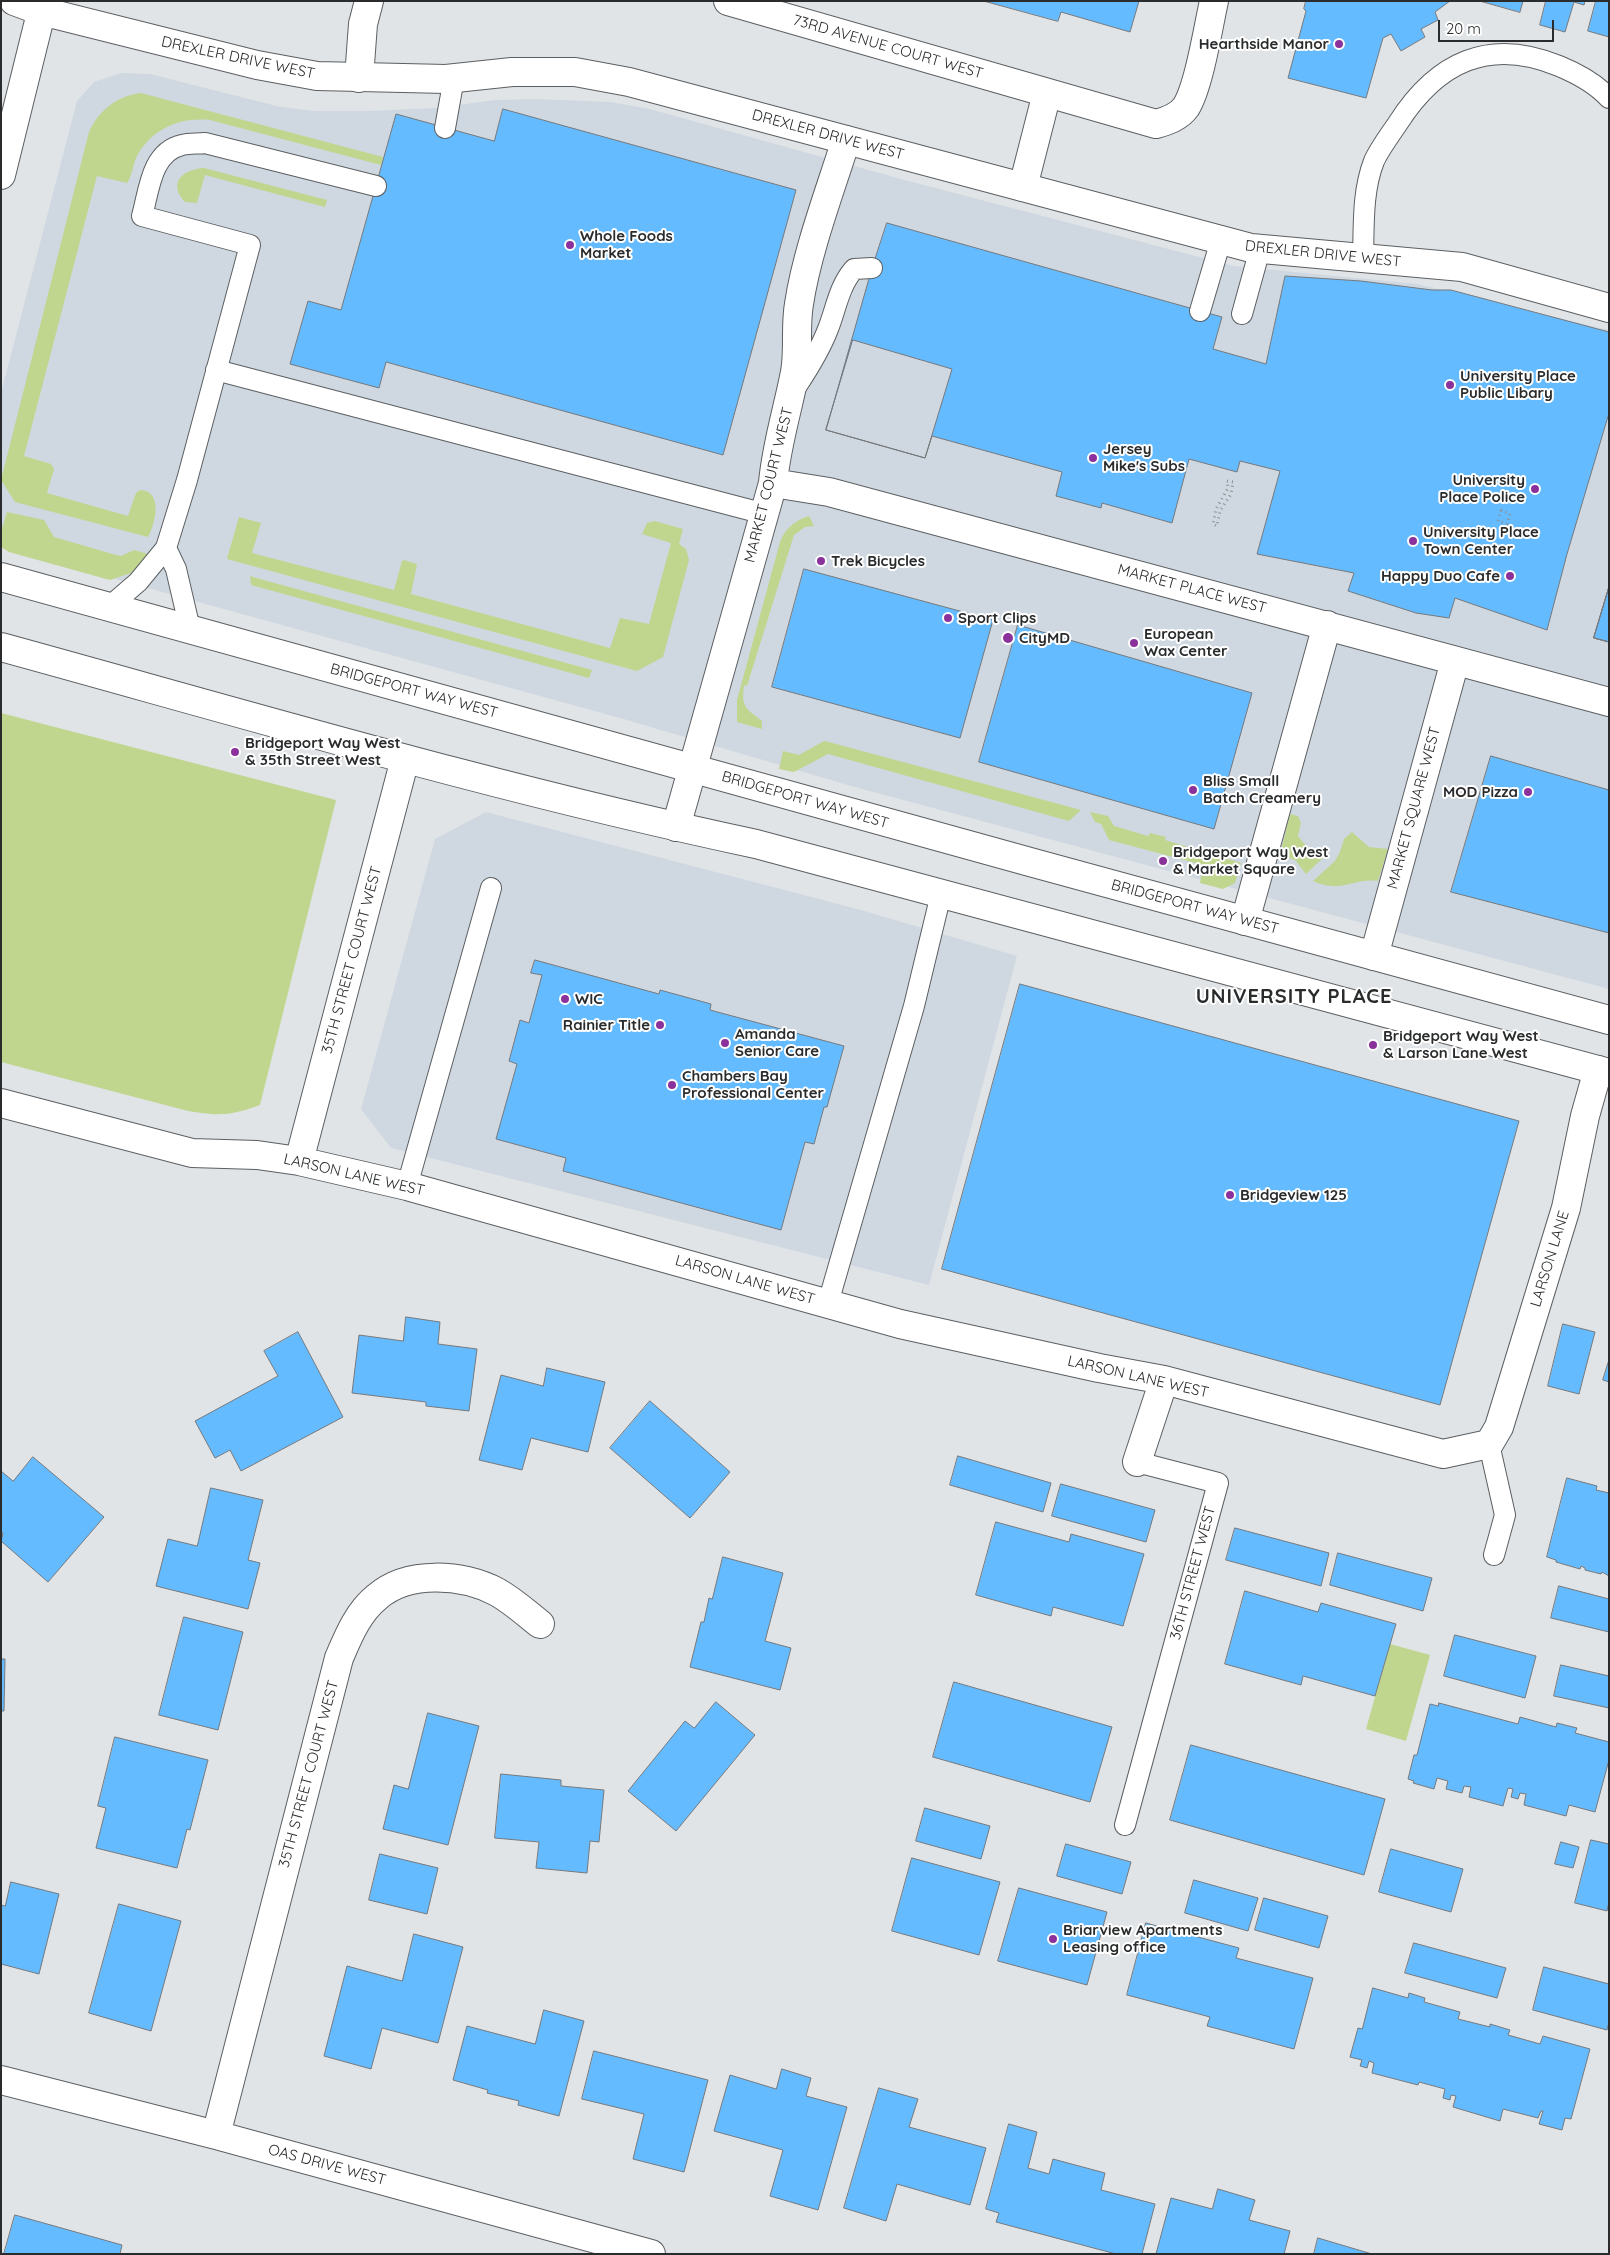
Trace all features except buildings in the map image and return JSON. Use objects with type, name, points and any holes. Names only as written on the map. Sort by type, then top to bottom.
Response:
[{"type":"street","name":"DREXLER DRIVE WEST","points":[[14,1],[43,6],[258,65],[316,76],[454,78],[512,72],[575,72],[629,82],[1260,249],[1462,267],[1609,308]]},
{"type":"street","points":[[359,78],[363,24],[369,1]]},
{"type":"street","name":"73RD AVENUE COURT WEST","points":[[728,1],[1156,124],[1170,121],[1185,108],[1194,90],[1214,1]]},
{"type":"street","points":[[1,175],[43,6]]},
{"type":"street","points":[[1023,187],[1047,93]]},
{"type":"street","name":"MARKET COURT WEST","points":[[676,827],[773,483],[775,458],[796,369],[796,326],[799,302],[813,248],[846,140]]},
{"type":"street","name":"MARKET PLACE WEST","points":[[773,483],[829,492],[1609,702]]},
{"type":"street","name":"BRIDGEPORT WAY WEST","points":[[1,577],[1609,1020]]},
{"type":"street","points":[[1245,921],[1327,625]]},
{"type":"street","points":[[1,647],[405,758],[676,827],[756,844],[1604,1071]]},
{"type":"street","name":"MARKET SQUARE WEST","points":[[1374,956],[1455,660]]},
{"type":"street","name":"35TH STREET COURT WEST","points":[[300,1161],[405,758]]},
{"type":"street","name":"LARSON LANE","points":[[1489,1444],[1499,1427],[1566,1208],[1585,1116],[1604,1071]]},
{"type":"street","name":"LARSON LANE WEST","points":[[1,1103],[192,1153],[257,1155],[300,1161],[407,1186],[900,1324],[1099,1368],[1164,1380],[1443,1454],[1489,1444]]},
{"type":"street","name":"36TH STREET WEST","points":[[1137,1462],[1164,1380]]},
{"type":"street","name":"35TH STREET COURT WEST","points":[[216,2135],[337,1668],[349,1635],[358,1619],[376,1598],[385,1591],[410,1580],[440,1578],[467,1582],[496,1592],[540,1624]]},
{"type":"street","name":"OAS DRIVE WEST","points":[[1,2080],[216,2135],[652,2254]]},
{"type":"lane","points":[[1363,258],[1365,190],[1374,160],[1407,107],[1432,81],[1462,61],[1504,53],[1541,58],[1573,71],[1604,92],[1609,98]]},
{"type":"lane","points":[[445,128],[454,78]]},
{"type":"lane","points":[[109,607],[138,582],[166,548],[187,480],[250,245],[142,216],[156,168],[164,153],[181,145],[205,143],[376,186]]},
{"type":"lane","points":[[1200,310],[1221,240]]},
{"type":"lane","points":[[1242,314],[1260,249]]},
{"type":"lane","points":[[790,395],[811,364],[827,331],[845,280],[854,269],[872,268]]},
{"type":"lane","points":[[216,370],[765,514]]},
{"type":"lane","points":[[166,548],[176,569],[190,629]]},
{"type":"lane","points":[[407,1186],[491,888]]},
{"type":"lane","points":[[828,1303],[914,1006],[941,894]]},
{"type":"lane","points":[[1489,1444],[1505,1515],[1494,1555]]},
{"type":"lane","name":"36TH STREET WEST","points":[[1125,1825],[1218,1483],[1137,1462]]},
{"type":"path","points":[[1227,481],[1234,482],[1231,494],[1220,512],[1217,526],[1213,524],[1216,510],[1228,488],[1227,481]]},
{"type":"path","points":[[1501,510],[1510,514],[1507,524],[1498,522],[1501,510]]},
{"type":"shaded area","points":[[121,73],[150,74],[281,107],[315,111],[436,108],[495,100],[536,99],[610,102],[650,109],[901,179],[1234,266],[1417,284],[1609,330],[1609,989],[851,786],[620,718],[2,548],[1,393],[77,101],[94,82]]},
{"type":"shaded area","points":[[486,812],[861,910],[1017,956],[929,1285],[391,1148],[361,1109],[435,839]]},
{"type":"green space","points":[[141,93],[383,157],[381,165],[210,120],[199,120],[177,123],[158,132],[150,139],[136,158],[127,183],[97,176],[24,456],[51,464],[54,469],[47,493],[128,516],[136,493],[140,490],[148,492],[155,502],[156,509],[153,525],[148,537],[15,502],[1,480],[89,132],[98,117],[110,105],[124,97]]},
{"type":"green space","points":[[204,168],[327,200],[325,207],[205,175],[197,203],[185,202],[177,189],[180,178],[190,171]]},
{"type":"green space","points":[[7,512],[44,520],[54,537],[121,556],[134,550],[148,554],[131,573],[110,580],[9,552],[1,547],[1,532]]},
{"type":"green space","points":[[809,516],[814,526],[805,527],[794,535],[747,686],[744,685],[744,703],[748,710],[762,721],[762,729],[737,722],[737,700],[780,542],[791,526]]},
{"type":"green space","points":[[239,517],[261,523],[252,553],[394,590],[402,561],[404,560],[417,564],[411,594],[610,648],[620,618],[649,624],[671,543],[642,534],[647,523],[655,521],[683,529],[679,544],[686,549],[689,560],[663,657],[637,671],[227,559]]},
{"type":"green space","points":[[250,576],[592,670],[589,678],[251,585]]},
{"type":"green space","points":[[1,713],[336,800],[260,1105],[224,1114],[188,1111],[1,1062]]},
{"type":"green space","points":[[824,741],[1081,810],[1069,821],[828,754],[794,772],[779,769],[783,751],[799,755]]},
{"type":"green space","points":[[1090,812],[1108,816],[1114,826],[1148,836],[1150,833],[1166,837],[1165,840],[1241,863],[1235,883],[1223,889],[1200,883],[1203,865],[1109,840],[1101,824],[1095,822]]},
{"type":"green space","points":[[1290,814],[1298,816],[1301,823],[1298,836],[1301,840],[1310,848],[1325,856],[1306,874],[1295,860],[1280,855]]},
{"type":"green space","points":[[1352,832],[1369,847],[1388,849],[1378,881],[1332,886],[1313,881],[1335,861],[1344,839]]},
{"type":"green space","points":[[1390,1644],[1430,1655],[1406,1741],[1366,1729]]},
{"type":"place","name":"Hearthside Manor","points":[[1339,44]]},
{"type":"place","name":"Whole Foods Market","points":[[570,245]]},
{"type":"place","name":"University Place Public Libary","points":[[1450,385]]},
{"type":"place","name":"Jersey Mike's Subs","points":[[1093,458]]},
{"type":"place","name":"University Place Police","points":[[1535,489]]},
{"type":"place","name":"University Place Town Center","points":[[1413,541]]},
{"type":"place","name":"Trek Bicycles","points":[[821,561]]},
{"type":"place","name":"Happy Duo Cafe","points":[[1510,576]]},
{"type":"place","name":"Sport Clips","points":[[948,618]]},
{"type":"place","name":"CityMD","points":[[1008,638]]},
{"type":"place","name":"European Wax Center","points":[[1134,643]]},
{"type":"place","name":"Bridgeport Way West & 35th Street West","points":[[235,752]]},
{"type":"place","name":"Bliss Small Batch Creamery","points":[[1193,790]]},
{"type":"place","name":"MOD Pizza","points":[[1528,792]]},
{"type":"place","name":"Bridgeport Way West & Market Square","points":[[1163,861]]},
{"type":"place","name":"WIC","points":[[565,999]]},
{"type":"place","name":"Rainier Title","points":[[660,1025]]},
{"type":"place","name":"Amanda Senior Care","points":[[725,1043]]},
{"type":"place","name":"Bridgeport Way West & Larson Lane West","points":[[1373,1045]]},
{"type":"place","name":"Chambers Bay Professional Center","points":[[672,1085]]},
{"type":"place","name":"Bridgeview 125","points":[[1230,1195]]},
{"type":"place","name":"Briarview Apartments Leasing office","points":[[1053,1939]]},
{"type":"district","name":"UNIVERSITY PLACE","points":[[1294,997]]}]
